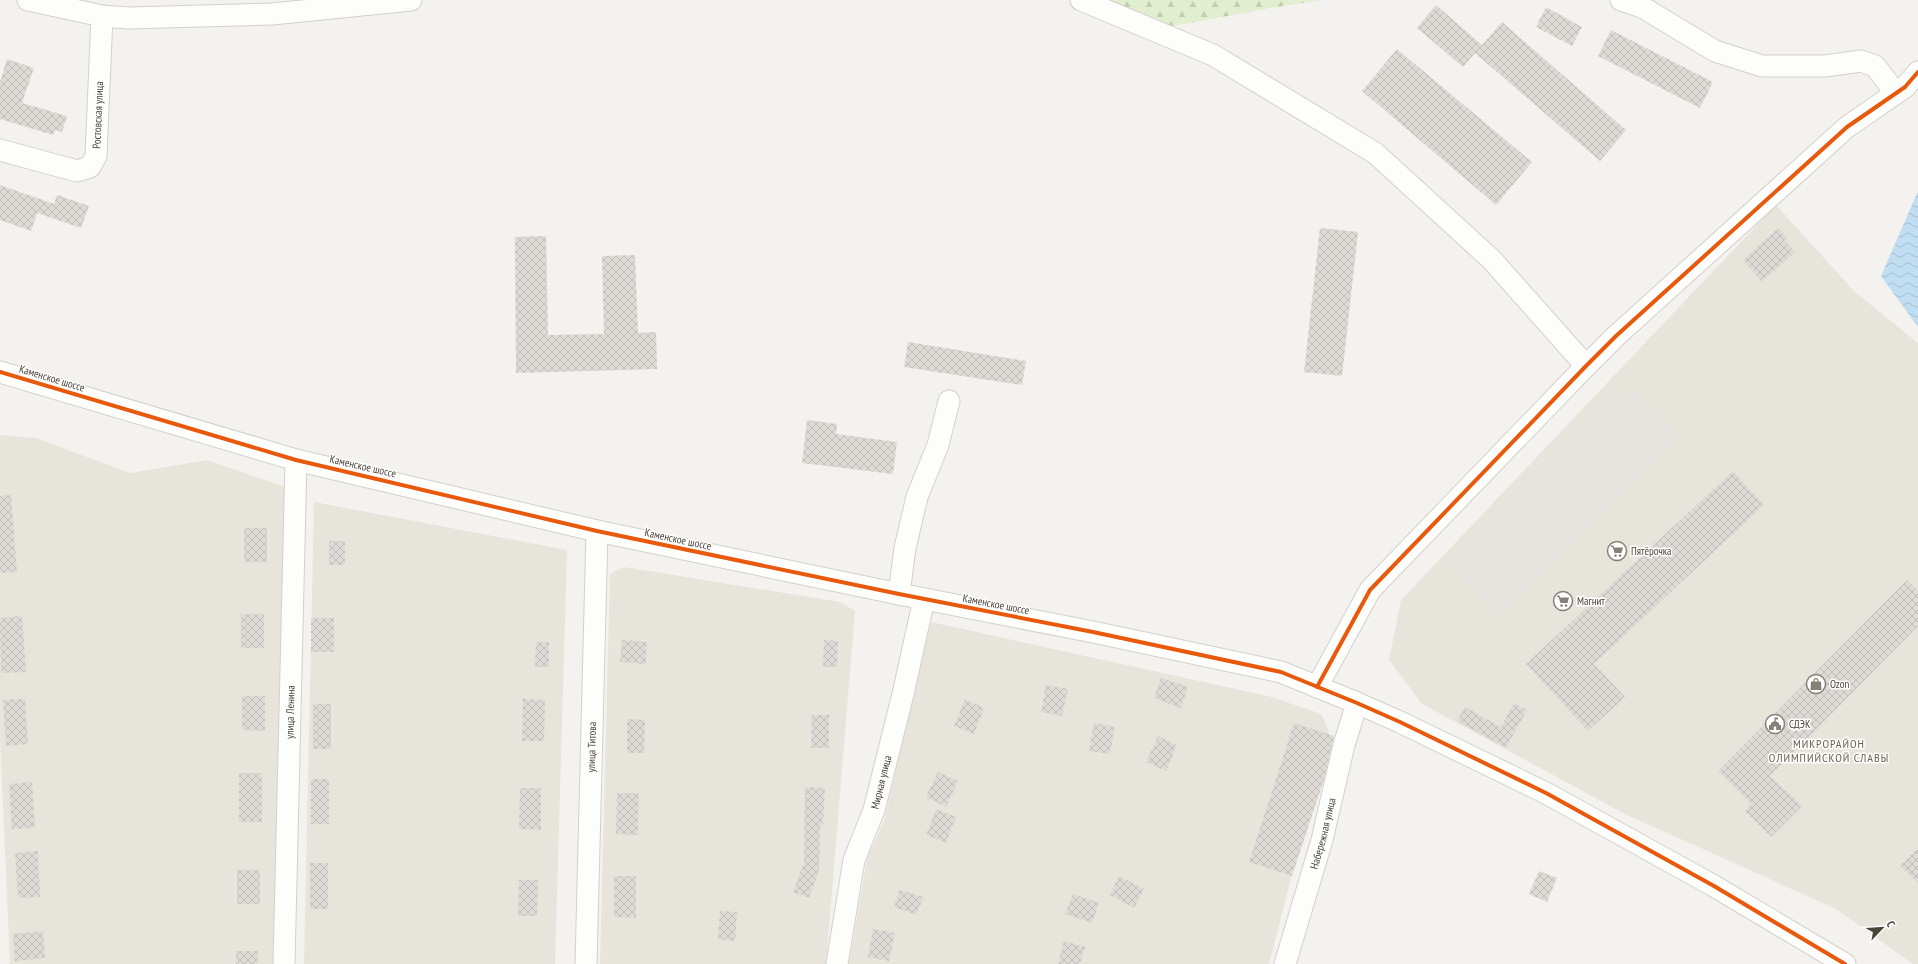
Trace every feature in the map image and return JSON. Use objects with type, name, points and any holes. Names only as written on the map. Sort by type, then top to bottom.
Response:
[{"type":"street","points":[[28,0],[102,16],[129,18],[272,14],[411,0]]},
{"type":"street","points":[[1081,0],[1213,55],[1375,153],[1492,260],[1586,366]]},
{"type":"street","points":[[1621,0],[1642,7],[1715,51],[1762,66],[1825,66],[1861,61],[1874,66],[1895,92]]},
{"type":"street","name":"Ростовская улица","points":[[0,150],[77,171],[90,167],[96,156],[102,16]]},
{"type":"street","points":[[1317,687],[1370,590],[1586,366],[1616,336],[1847,127],[1904,87],[1918,72]]},
{"type":"street","name":"Каменское шоссе","points":[[0,372],[296,460],[597,531],[899,594],[1093,632],[1281,672],[1357,702],[1546,793],[1714,886],[1845,964]]},
{"type":"street","points":[[899,594],[905,548],[918,497],[938,445],[949,401]]},
{"type":"street","name":"улица Ленина","points":[[284,964],[296,460]]},
{"type":"street","name":"улица Титова","points":[[586,964],[597,531]]},
{"type":"street","name":"Мирная улица","points":[[837,964],[854,860],[874,810],[903,694],[924,599]]},
{"type":"street","name":"Набережная улица","points":[[1285,964],[1322,840],[1344,745],[1357,702]]},
{"type":"shaded area","points":[[1776,205],[1854,291],[1918,343],[1918,964],[1913,964],[1836,909],[1625,814],[1422,704],[1389,660],[1401,600]]},
{"type":"shaded area","points":[[1615,391],[1634,391],[1682,436],[1502,615],[1446,564]]},
{"type":"shaded area","points":[[0,435],[36,438],[130,473],[207,460],[288,488],[278,964],[10,964],[0,737]]},
{"type":"shaded area","points":[[314,502],[567,550],[555,964],[304,964]]},
{"type":"shaded area","points":[[624,567],[840,602],[855,611],[826,964],[600,964],[610,574]]},
{"type":"shaded area","points":[[931,622],[1272,697],[1321,714],[1329,731],[1269,964],[849,964],[867,859],[884,821]]},
{"type":"green space","points":[[1088,0],[1323,0],[1173,26]]},
{"type":"water","points":[[1918,191],[1918,326],[1917,326],[1881,276]]},
{"type":"building","points":[[1436,5],[1482,45],[1502,22],[1626,130],[1600,161],[1475,53],[1463,67],[1417,28]]},
{"type":"building","points":[[1546,7],[1582,27],[1572,46],[1536,27]]},
{"type":"building","points":[[1611,30],[1713,82],[1700,108],[1598,56]]},
{"type":"building","points":[[1397,49],[1532,162],[1496,205],[1362,91]]},
{"type":"building","points":[[7,59],[34,68],[22,103],[67,116],[62,132],[55,130],[53,135],[0,119],[0,82]]},
{"type":"building","points":[[0,185],[54,204],[57,195],[89,206],[81,228],[37,213],[31,231],[0,220]]},
{"type":"building","points":[[1320,228],[1358,232],[1342,376],[1304,372]]},
{"type":"building","points":[[1778,228],[1787,238],[1784,240],[1795,252],[1762,282],[1743,260]]},
{"type":"building","points":[[546,236],[548,335],[604,334],[602,256],[635,255],[638,333],[656,332],[657,369],[516,373],[515,237]]},
{"type":"building","points":[[908,342],[1026,361],[1022,385],[904,367]]},
{"type":"building","points":[[807,420],[837,424],[836,434],[897,442],[893,474],[802,463]]},
{"type":"building","points":[[1733,471],[1764,505],[1594,664],[1625,697],[1588,731],[1526,664]]},
{"type":"building","points":[[11,495],[17,572],[0,573],[0,496]]},
{"type":"building","points":[[244,528],[267,528],[267,562],[244,562]]},
{"type":"building","points":[[329,541],[345,541],[345,565],[329,565]]},
{"type":"building","points":[[1907,580],[1918,591],[1918,626],[1770,776],[1802,806],[1771,837],[1745,811],[1751,804],[1718,771]]},
{"type":"building","points":[[241,614],[264,614],[264,648],[241,648]]},
{"type":"building","points":[[22,616],[26,672],[1,673],[0,618]]},
{"type":"building","points":[[311,618],[334,618],[334,652],[311,652]]},
{"type":"building","points":[[622,640],[647,642],[646,664],[620,662]]},
{"type":"building","points":[[824,640],[838,641],[837,667],[823,667]]},
{"type":"building","points":[[536,642],[549,642],[549,667],[535,667]]},
{"type":"building","points":[[1161,678],[1188,687],[1181,708],[1154,698]]},
{"type":"building","points":[[1046,685],[1068,689],[1062,716],[1041,712]]},
{"type":"building","points":[[242,696],[265,696],[265,731],[242,730]]},
{"type":"building","points":[[25,699],[28,744],[6,746],[3,700]]},
{"type":"building","points":[[523,699],[545,700],[544,741],[522,741]]},
{"type":"building","points":[[965,699],[984,708],[974,734],[954,726]]},
{"type":"building","points":[[1514,703],[1527,710],[1506,748],[1457,721],[1465,707],[1501,727]]},
{"type":"building","points":[[313,704],[331,704],[331,749],[313,749]]},
{"type":"building","points":[[812,715],[829,715],[829,748],[811,748]]},
{"type":"building","points":[[627,719],[645,720],[644,753],[627,753]]},
{"type":"building","points":[[1094,723],[1115,727],[1110,754],[1089,751]]},
{"type":"building","points":[[1294,723],[1334,736],[1325,776],[1292,876],[1249,862]]},
{"type":"building","points":[[1158,736],[1177,745],[1166,771],[1146,762]]},
{"type":"building","points":[[938,772],[958,781],[946,807],[926,797]]},
{"type":"building","points":[[239,773],[262,773],[262,822],[239,822]]},
{"type":"building","points":[[311,779],[329,779],[329,824],[311,824]]},
{"type":"building","points":[[32,782],[35,828],[12,829],[9,784]]},
{"type":"building","points":[[805,787],[825,788],[823,825],[820,825],[819,870],[809,898],[793,892],[804,863]]},
{"type":"building","points":[[520,788],[541,788],[541,830],[519,829]]},
{"type":"building","points":[[617,793],[639,793],[638,835],[616,834]]},
{"type":"building","points":[[936,809],[956,817],[946,843],[926,835]]},
{"type":"building","points":[[1918,848],[1918,883],[1900,866]]},
{"type":"building","points":[[38,851],[40,897],[18,898],[15,853]]},
{"type":"building","points":[[310,863],[328,863],[328,909],[310,909]]},
{"type":"building","points":[[237,870],[260,870],[260,904],[237,904]]},
{"type":"building","points":[[1539,871],[1557,878],[1547,902],[1529,894]]},
{"type":"building","points":[[614,876],[636,876],[636,918],[614,917]]},
{"type":"building","points":[[1119,876],[1144,889],[1134,908],[1110,895]]},
{"type":"building","points":[[519,880],[538,880],[537,916],[518,916]]},
{"type":"building","points":[[900,890],[923,897],[917,915],[894,907]]},
{"type":"building","points":[[1073,894],[1099,903],[1092,923],[1065,914]]},
{"type":"building","points":[[720,911],[737,912],[735,941],[718,939]]},
{"type":"building","points":[[873,929],[895,933],[889,961],[868,957]]},
{"type":"building","points":[[43,931],[45,958],[15,961],[13,934]]},
{"type":"building","points":[[1064,941],[1085,947],[1080,964],[1058,964]]},
{"type":"building","points":[[236,951],[258,951],[257,964],[236,964]]},
{"type":"cycle path","points":[[1317,687],[1370,590],[1586,366],[1616,336],[1847,127],[1905,87],[1918,72]]},
{"type":"cycle path","points":[[0,372],[296,460],[597,531],[899,594],[1093,632],[1281,672],[1400,722],[1546,793],[1714,886],[1845,964]]},
{"type":"place","name":"Пятёрочка","points":[[1617,551]]},
{"type":"place","name":"Магнит","points":[[1563,601]]},
{"type":"place","name":"Ozon","points":[[1816,684]]},
{"type":"place","name":"СДЭК","points":[[1775,724]]},
{"type":"district","name":"МИКРОРАЙОН ОЛИМПИЙСКОЙ СЛАВЫ","points":[[1829,751]]}]
